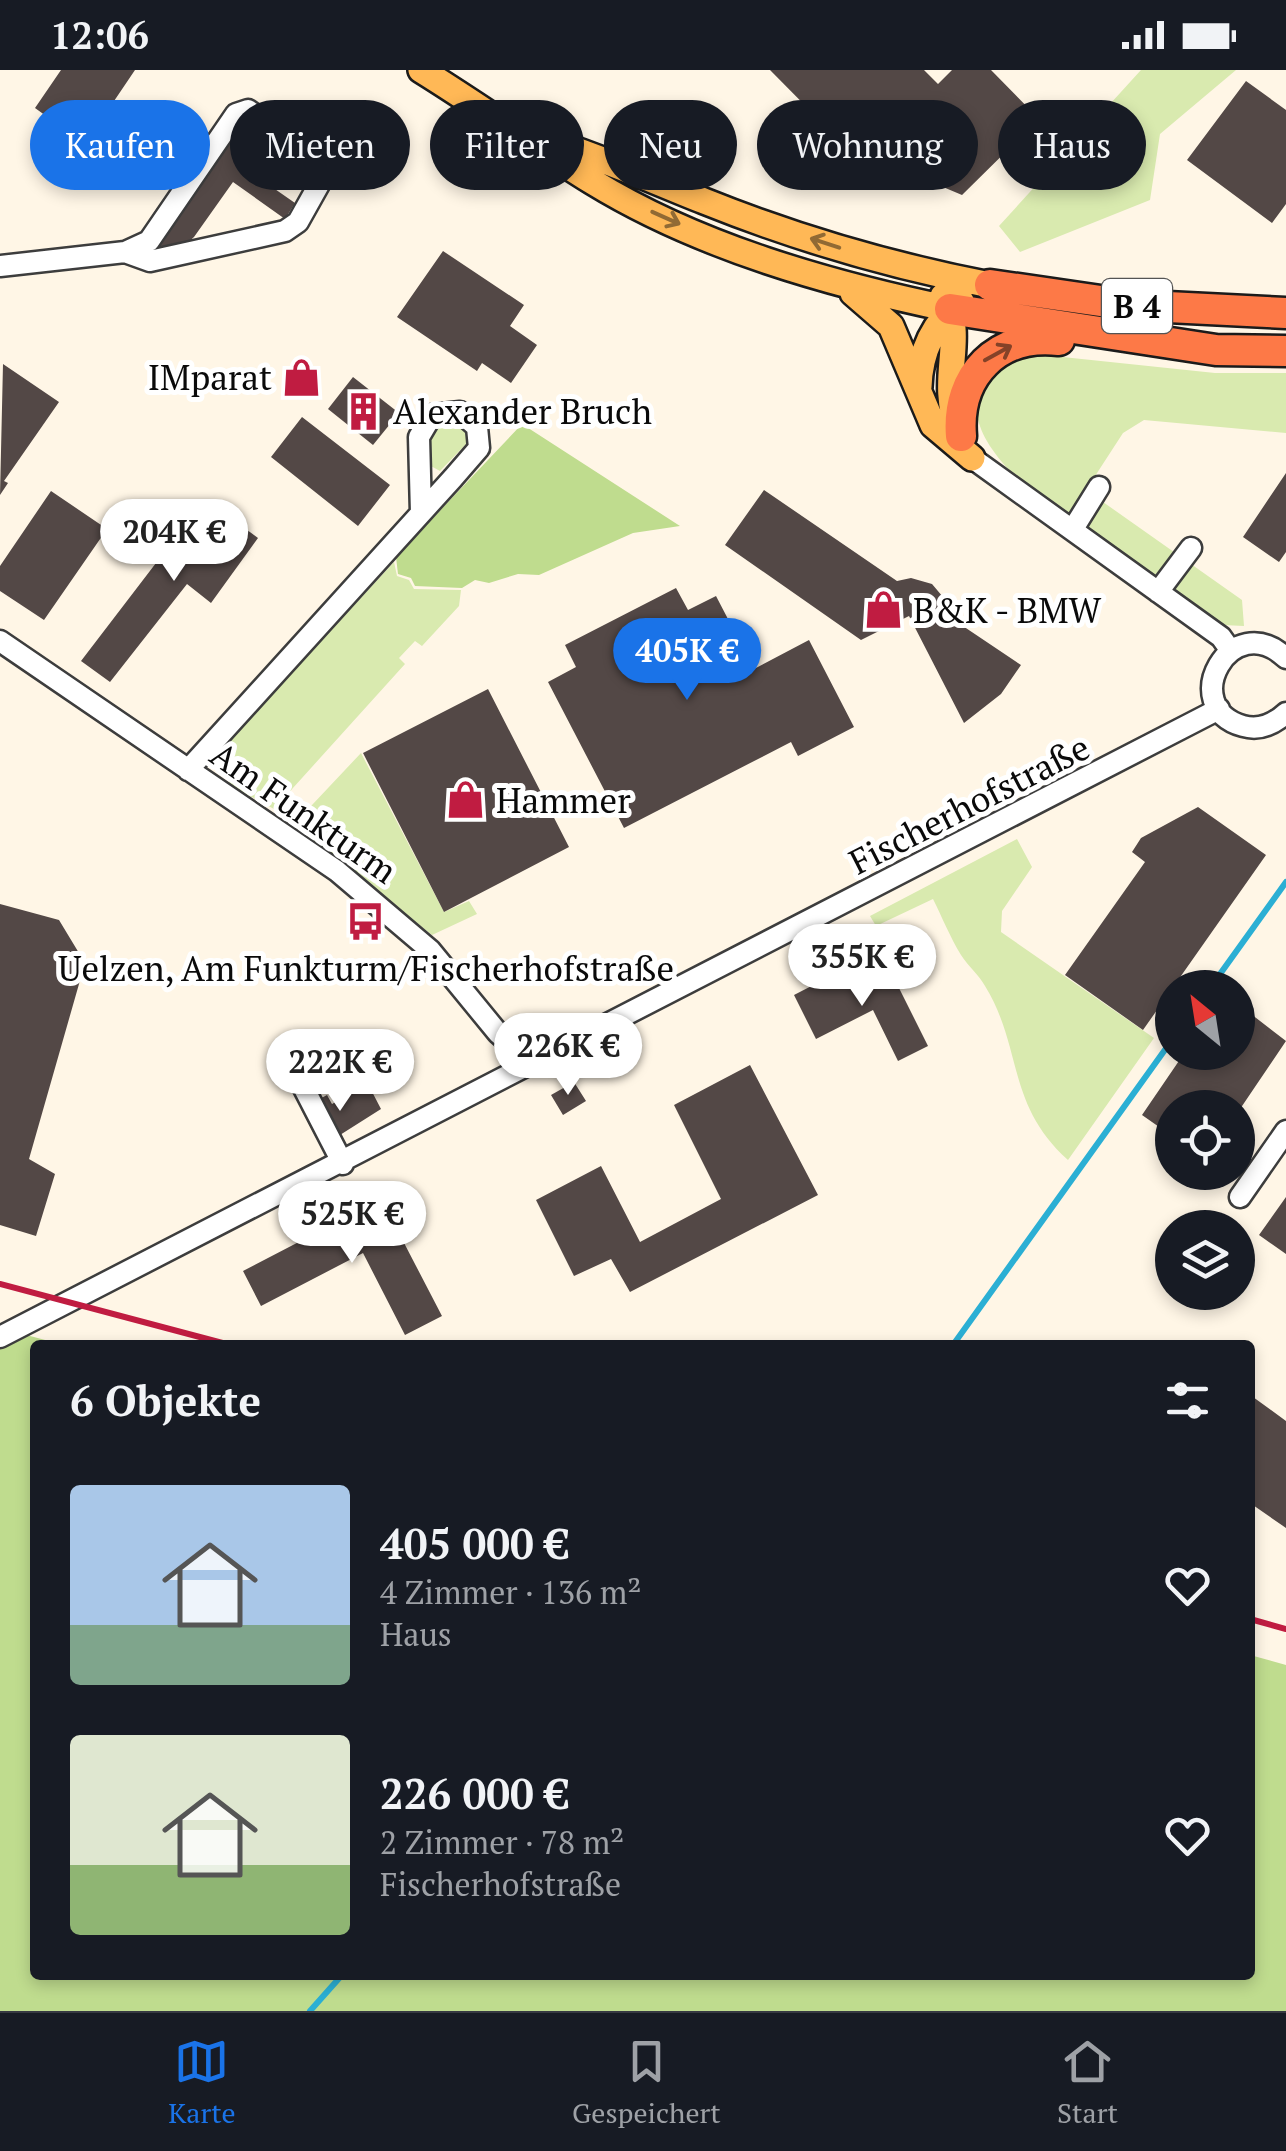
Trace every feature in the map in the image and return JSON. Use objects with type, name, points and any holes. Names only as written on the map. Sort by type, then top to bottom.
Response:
[{"type":"highway","name":"B 4","points":[[990,285],[1128,306],[1286,312]]},
{"type":"highway","name":"B 4","points":[[950,310],[1216,350],[1286,350]]},
{"type":"highway","points":[[966,447],[962,404],[971,376],[987,358],[1019,342],[1042,338],[1144,350],[1216,350]]},
{"type":"main road","name":"B 4","points":[[420,70],[469,100]]},
{"type":"main road","name":"B 4","points":[[584,152],[772,226],[918,270],[990,285]]},
{"type":"main road","name":"B 4","points":[[584,176],[652,212],[831,280],[950,310]]},
{"type":"main road","points":[[918,270],[940,290],[956,328],[948,382],[966,447]]},
{"type":"main road","points":[[831,280],[886,319],[933,424],[966,447]]},
{"type":"main road","points":[[919,387],[926,346],[950,310],[990,285]]},
{"type":"street","points":[[0,266],[125,252],[149,241],[236,114],[248,110],[324,163],[326,172],[298,222],[286,231],[150,261],[125,252]]},
{"type":"street","points":[[188,770],[421,513],[479,448],[477,427],[460,412],[432,415],[418,437],[421,513]]},
{"type":"street","points":[[966,447],[1220,637],[1231,651]]},
{"type":"street","points":[[1072,529],[1099,487]]},
{"type":"street","points":[[1158,592],[1190,548]]},
{"type":"street","name":"Am Funkturm","points":[[0,641],[396,918],[462,984],[498,1033],[514,1047],[548,1057]]},
{"type":"street","points":[[1286,658],[1260,644],[1231,651],[1213,676],[1219,709],[1230,720],[1252,728],[1274,723],[1286,713]]},
{"type":"street","name":"Fischerhofstraße","points":[[0,1337],[343,1164],[1219,709]]},
{"type":"street","points":[[294,1070],[343,1164]]},
{"type":"street","points":[[1240,1198],[1286,1131]]},
{"type":"green space","points":[[1141,70],[1236,70],[1160,134],[1150,200],[1020,252],[999,226],[1032,190],[1146,190],[1146,100],[1114,100]]},
{"type":"green space","points":[[1034,354],[1215,373],[1286,373],[1286,433],[1144,420],[1123,433],[1086,490],[1242,600],[1244,626],[1223,625],[1009,470],[993,451],[978,417],[983,388],[994,375]]},
{"type":"green space","points":[[440,423],[463,425],[468,442],[440,471],[429,465],[426,445]]},
{"type":"green space","points":[[522,424],[680,526],[633,533],[539,575],[518,574],[489,583],[475,580],[462,588],[415,586],[411,578],[398,574],[396,557]]},
{"type":"green space","points":[[394,562],[397,576],[409,580],[414,589],[461,590],[459,606],[422,646],[415,641],[399,658],[405,664],[274,809],[231,786],[219,761],[225,745]]},
{"type":"green space","points":[[361,753],[444,912],[469,901],[477,914],[432,935],[298,830],[296,822]]},
{"type":"green space","points":[[1017,839],[1032,867],[1002,911],[1001,932],[1154,1038],[1068,1160],[1034,1118],[997,1009],[983,982],[957,948],[933,899],[876,926],[870,916]]},
{"type":"green space","points":[[0,1328],[45,1340],[30,1340],[30,1980],[1255,1980],[1255,1656],[1286,1665],[1286,2011],[0,2011]]},
{"type":"building","points":[[61,70],[135,70],[115,100],[40,100]]},
{"type":"building","points":[[770,70],[924,70],[938,84],[952,70],[991,70],[1020,100],[998,100],[998,159],[978,179],[978,100],[800,100]]},
{"type":"building","points":[[1246,81],[1286,110],[1286,204],[1272,223],[1187,160]]},
{"type":"building","points":[[230,110],[230,186],[194,237],[184,246],[164,248],[157,244],[150,226],[153,214],[171,190],[210,190],[210,137]]},
{"type":"building","points":[[244,190],[276,190],[295,203],[285,219]]},
{"type":"building","points":[[443,251],[524,305],[510,326],[537,345],[511,383],[482,363],[477,371],[397,317]]},
{"type":"building","points":[[3,364],[59,402],[4,481],[8,483],[0,495]]},
{"type":"building","name":"Alexander Bruch","points":[[353,377],[399,413],[373,445],[328,409]]},
{"type":"building","points":[[302,417],[390,485],[358,526],[271,457]]},
{"type":"building","points":[[1286,473],[1286,552],[1279,562],[1243,537]]},
{"type":"building","name":"B&K - BMW","points":[[764,490],[897,581],[911,578],[932,584],[943,597],[948,616],[1021,665],[1001,694],[964,723],[909,616],[861,640],[725,545]]},
{"type":"building","points":[[51,491],[107,529],[44,620],[0,591],[0,566]]},
{"type":"building","points":[[205,499],[258,538],[211,603],[187,584],[110,682],[81,661]]},
{"type":"building","points":[[676,588],[688,610],[716,596],[754,669],[809,640],[854,727],[798,756],[791,742],[624,828],[548,682],[576,667],[565,645]]},
{"type":"building","name":"Hammer","points":[[488,689],[569,847],[444,912],[363,753]]},
{"type":"building","points":[[1198,807],[1266,855],[1185,970],[1155,970],[1155,1013],[1143,1030],[1065,975],[1145,862],[1132,852],[1141,838]]},
{"type":"building","points":[[0,904],[59,920],[85,963],[29,1159],[55,1174],[36,1236],[0,1225]]},
{"type":"building","points":[[854,964],[866,989],[893,976],[928,1046],[898,1061],[873,1010],[816,1039],[794,995]]},
{"type":"building","points":[[1255,1017],[1286,1041],[1253,1090],[1159,1090],[1173,1070],[1255,1070]]},
{"type":"building","points":[[750,1065],[818,1195],[630,1292],[611,1259],[574,1276],[536,1200],[601,1166],[640,1242],[721,1199],[674,1105]]},
{"type":"building","points":[[574,1082],[586,1101],[563,1115],[551,1095]]},
{"type":"building","points":[[368,1084],[381,1109],[321,1147],[301,1109],[327,1095],[332,1104]]},
{"type":"building","points":[[1155,1096],[1155,1124],[1142,1115]]},
{"type":"building","points":[[1286,1197],[1286,1254],[1259,1235]]},
{"type":"building","points":[[368,1206],[376,1221],[389,1214],[442,1316],[405,1335],[363,1253],[261,1306],[243,1271]]},
{"type":"building","points":[[1255,1398],[1286,1421],[1286,1528],[1255,1506]]},
{"type":"waterway","points":[[1223,970],[1286,882]]},
{"type":"waterway","points":[[957,1340],[1155,1064]]},
{"type":"waterway","points":[[310,2011],[338,1980]]},
{"type":"railway","points":[[0,1284],[211,1340]]},
{"type":"railway","points":[[1255,1620],[1286,1629]]},
{"type":"place","name":"IMparat","points":[[302,377]]},
{"type":"place","name":"Alexander Bruch","points":[[363,411]]},
{"type":"place","name":"B&K - BMW","points":[[883,610]]},
{"type":"place","name":"Hammer","points":[[466,800]]},
{"type":"place","name":"Uelzen, Am Funkturm/Fischerhofstraße","points":[[366,921]]}]
